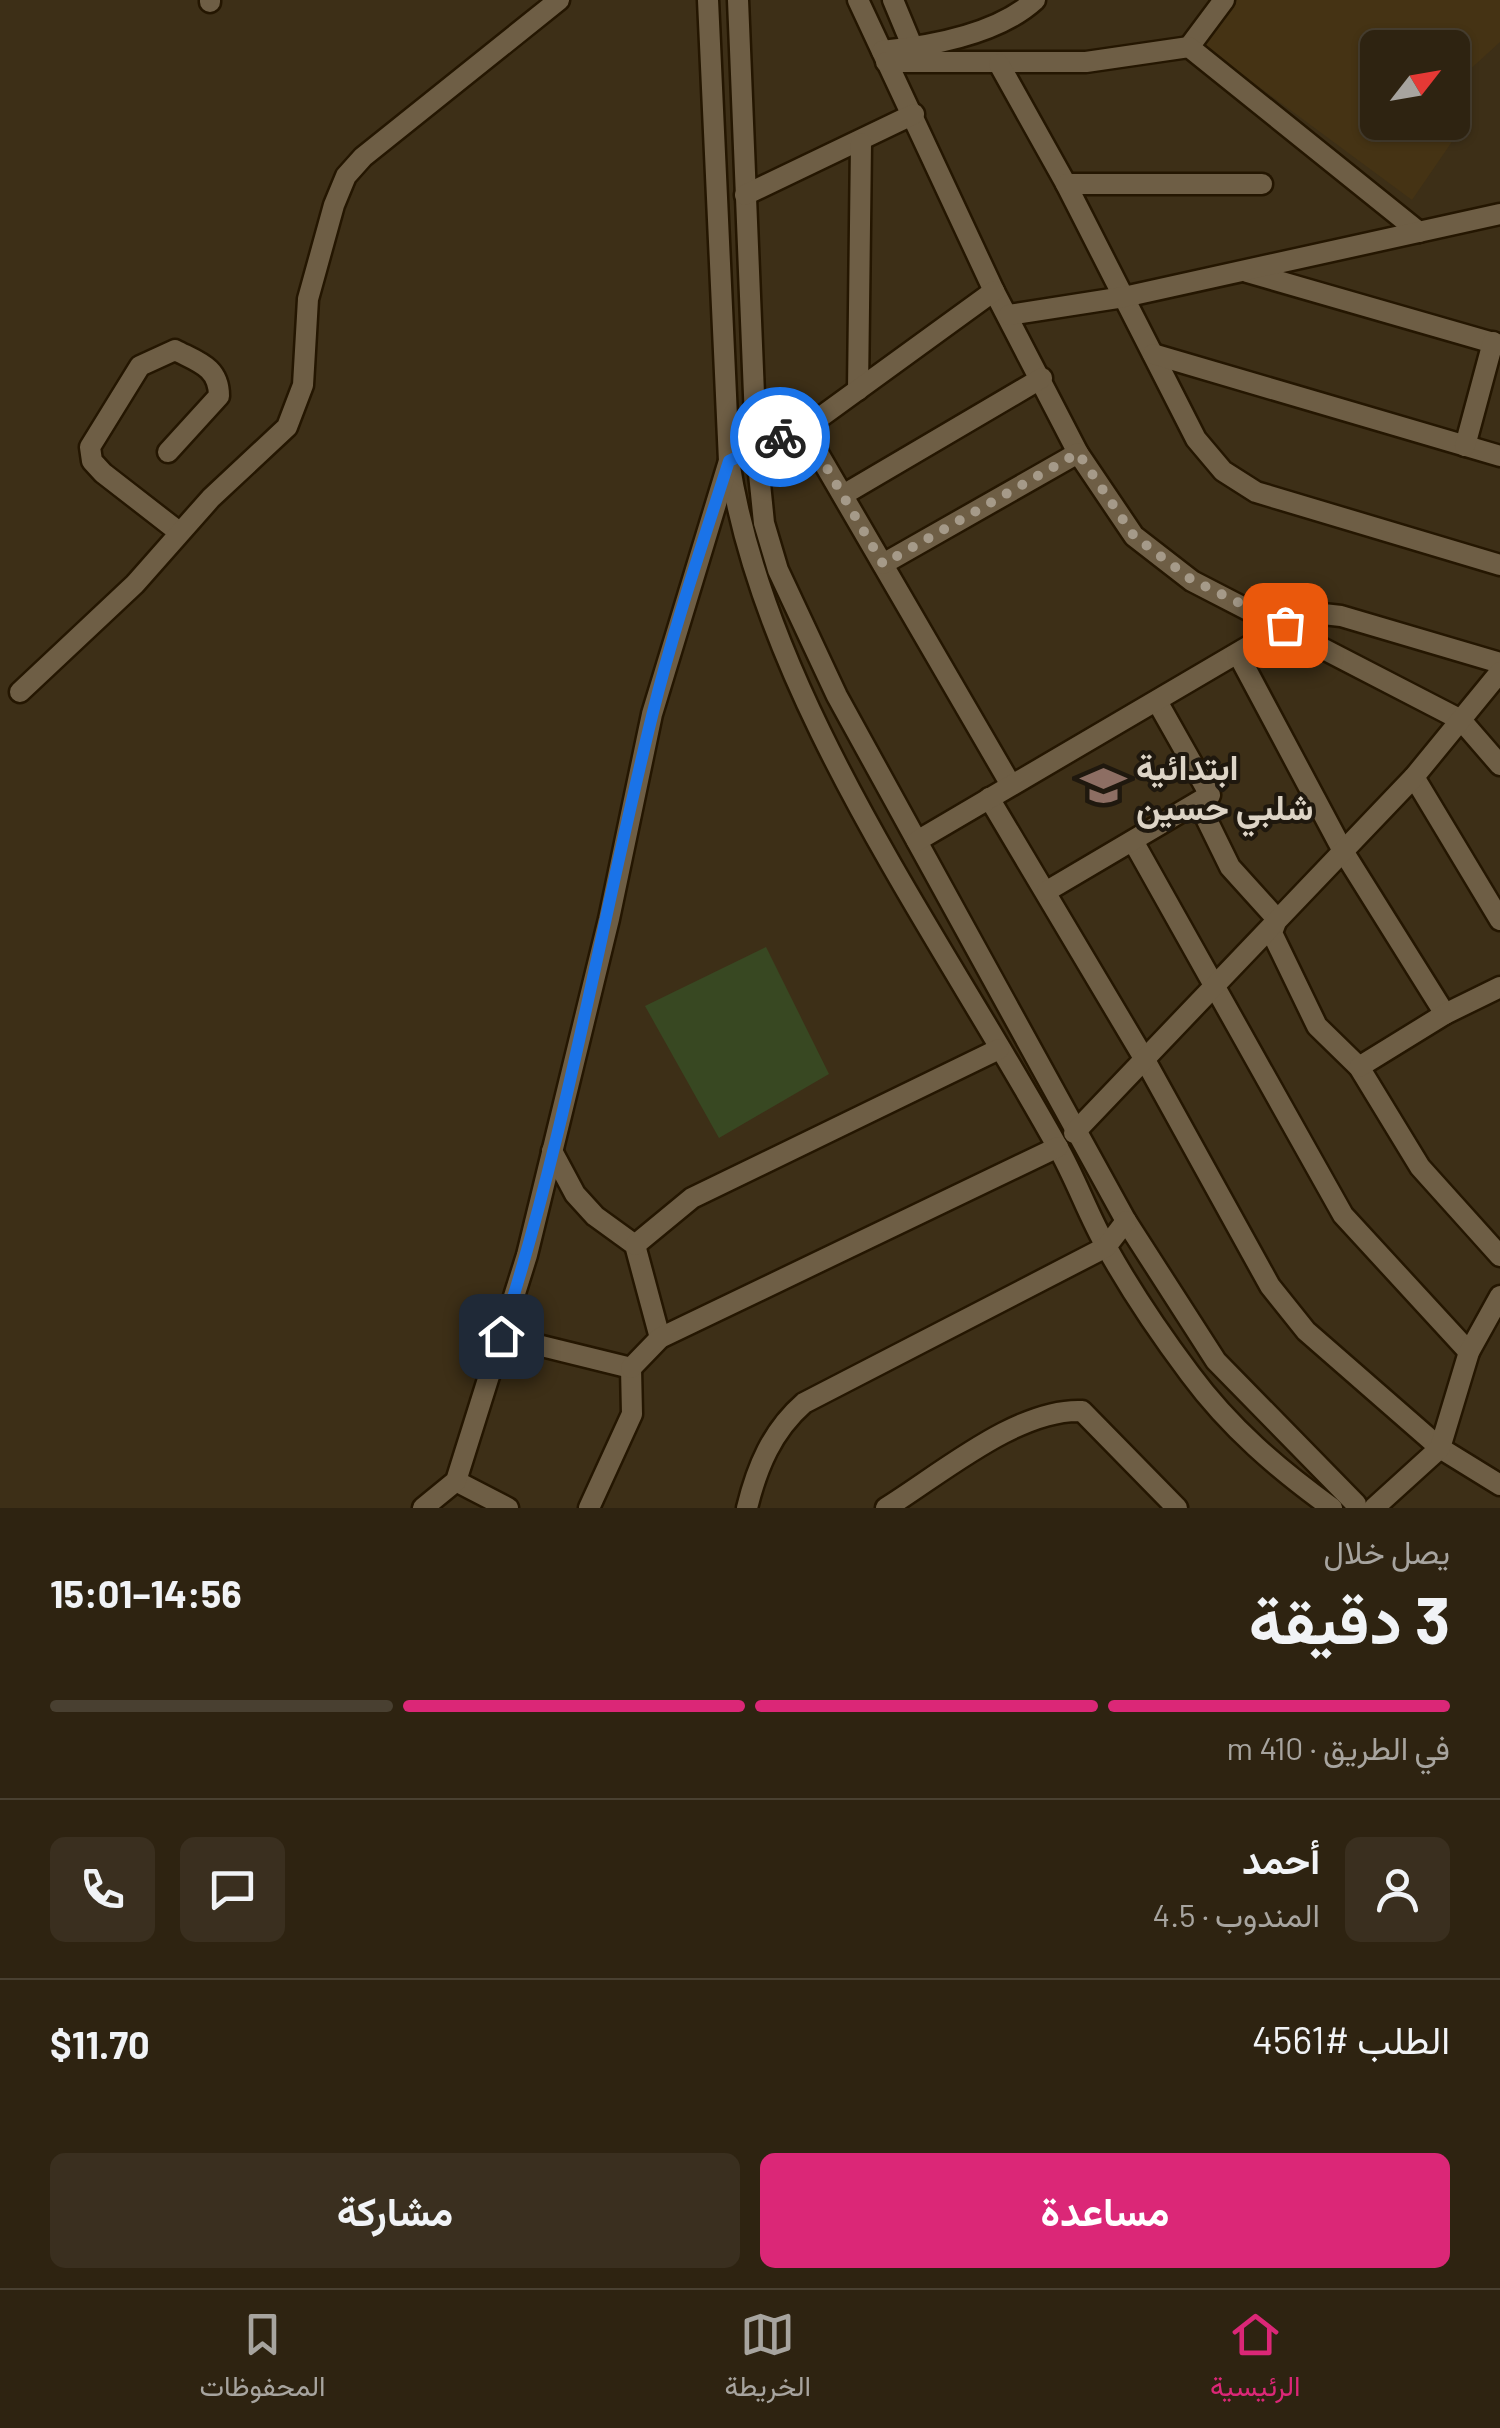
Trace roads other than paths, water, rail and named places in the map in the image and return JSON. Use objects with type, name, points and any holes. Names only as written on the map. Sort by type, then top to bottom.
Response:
[{"type":"street","points":[[20,692],[135,584],[180,532],[287,427],[298,406],[308,299],[346,176],[362,157],[559,0]]},
{"type":"street","points":[[708,0],[729,461],[736,508],[764,595],[813,716],[1058,1148],[1106,1247],[1192,1377],[1266,1460],[1332,1508]]},
{"type":"street","points":[[738,0],[756,444],[764,523],[778,570],[837,696],[1126,1221],[1216,1361],[1361,1507],[1440,1448],[1469,1352],[1500,1296]]},
{"type":"street","points":[[858,0],[994,291],[1078,453],[1134,536],[1192,580],[1285,625],[1461,720],[1500,764]]},
{"type":"street","points":[[893,0],[913,48]]},
{"type":"street","points":[[884,56],[989,26],[1034,0]]},
{"type":"street","points":[[884,56],[999,64],[1086,62],[1189,47],[1224,0]]},
{"type":"street","points":[[1189,47],[1419,232]]},
{"type":"street","points":[[999,64],[1066,184],[1196,439],[1222,471],[1256,492],[1500,565]]},
{"type":"street","points":[[745,195],[861,143],[914,114]]},
{"type":"street","points":[[858,390],[861,143]]},
{"type":"street","points":[[1066,184],[1262,184]]},
{"type":"street","points":[[1009,315],[1243,271],[1498,212]]},
{"type":"street","points":[[1243,271],[1496,344],[1465,446]]},
{"type":"street","points":[[422,1508],[456,1481],[527,1256],[609,919],[652,714],[729,461],[756,444],[804,429],[994,291]]},
{"type":"street","points":[[168,452],[218,396],[219,383],[211,369],[175,350],[140,366],[90,447],[92,461],[102,473],[180,532]]},
{"type":"street","points":[[1153,354],[1500,456]]},
{"type":"street","points":[[843,495],[1042,378]]},
{"type":"street","points":[[804,429],[1011,785]]},
{"type":"street","points":[[883,564],[1078,453]]},
{"type":"street","points":[[917,841],[1158,704],[1285,625],[1323,614],[1342,616],[1500,663]]},
{"type":"street","points":[[1239,656],[1343,851],[1445,1014]]},
{"type":"street","points":[[1074,1132],[1414,777],[1500,672]]},
{"type":"street","points":[[1158,704],[1210,795]]},
{"type":"street","points":[[1414,777],[1500,920]]},
{"type":"street","points":[[1048,891],[1210,795]]},
{"type":"street","points":[[1210,795],[1202,810],[1230,867],[1277,919]]},
{"type":"street","points":[[990,798],[1145,1060],[1270,1286],[1306,1331],[1440,1448],[1500,1485]]},
{"type":"street","points":[[1132,840],[1343,1215],[1469,1352]]},
{"type":"street","points":[[1277,919],[1272,933],[1317,1026],[1359,1068],[1420,1167],[1500,1256]]},
{"type":"street","points":[[1359,1068],[1445,1014],[1500,987]]},
{"type":"street","points":[[635,1245],[692,1198],[999,1049]]},
{"type":"street","points":[[589,1508],[632,1414],[631,1368],[660,1338],[1058,1148]]},
{"type":"street","points":[[552,1151],[575,1194],[595,1216],[635,1245],[660,1338]]},
{"type":"street","points":[[747,1508],[756,1472],[783,1421],[804,1404],[1106,1247],[1126,1221]]},
{"type":"street","points":[[501,1336],[631,1368]]},
{"type":"street","points":[[886,1508],[1024,1422],[1055,1410],[1082,1412],[1177,1508]]},
{"type":"street","points":[[456,1481],[508,1508]]},
{"type":"place","name":"ابتدائية شلبي حسين","points":[[1103,786]]}]
